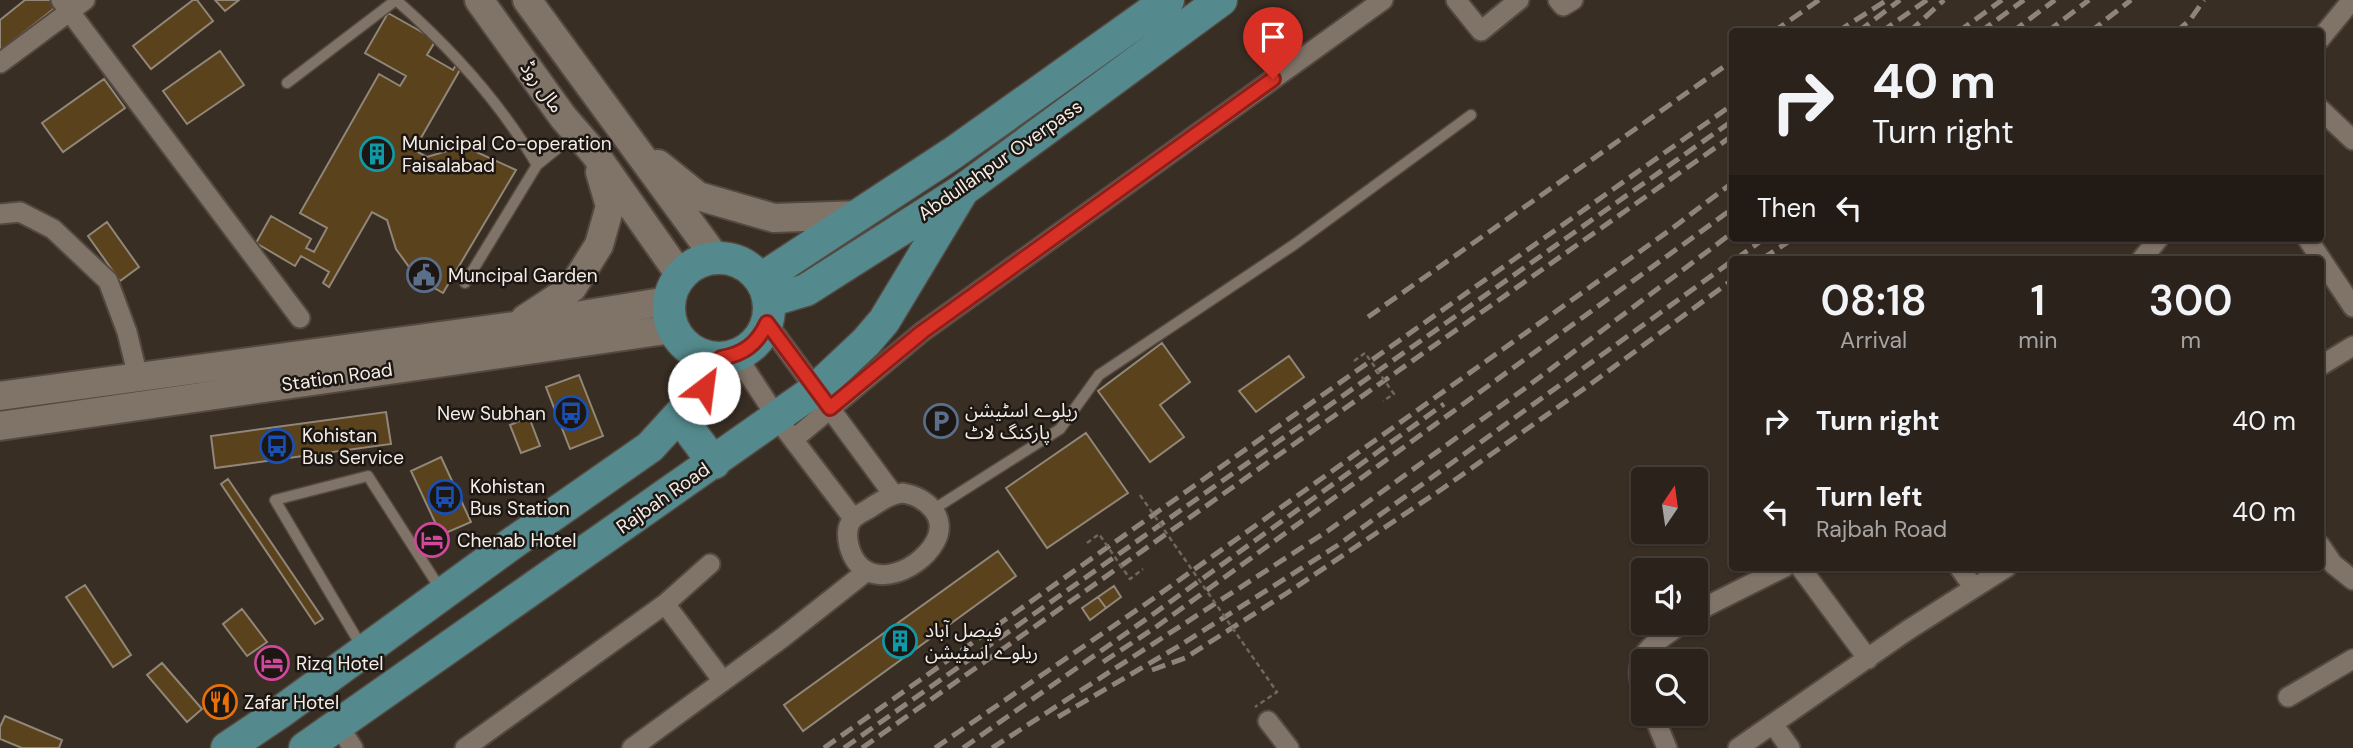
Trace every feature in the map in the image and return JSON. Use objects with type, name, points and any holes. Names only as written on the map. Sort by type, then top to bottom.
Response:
[{"type":"main road","name":"مال روڈ","points":[[479,0],[563,117],[595,154],[674,302]]},
{"type":"main road","name":"مال روڈ","points":[[527,0],[715,257]]},
{"type":"main road","name":"Abdullahpur Overpass","points":[[766,301],[861,215],[1168,0]]},
{"type":"main road","name":"Abdullahpur Overpass","points":[[766,301],[806,290],[963,190],[1221,0]]},
{"type":"main road","points":[[631,143],[698,196],[780,219],[861,215]]},
{"type":"main road","points":[[514,326],[572,288],[599,245],[610,205],[595,154]]},
{"type":"main road","name":"Rajbah Road","points":[[305,748],[346,736],[412,673],[713,463],[786,428],[822,399],[884,321],[963,190]]},
{"type":"main road","points":[[728,258],[752,269],[766,301],[761,337],[750,348],[729,357],[706,357],[692,351],[681,341],[674,302],[702,260],[728,258]]},
{"type":"main road","name":"Station Road","points":[[0,396],[674,302]]},
{"type":"main road","name":"Station Road","points":[[0,426],[674,302]]},
{"type":"main road","points":[[227,748],[650,447],[729,357]]},
{"type":"main road","points":[[679,416],[713,463]]},
{"type":"main road","points":[[375,643],[412,673]]},
{"type":"street","name":"Rajbah Road","points":[[822,399],[922,332],[1383,0]]},
{"type":"street","points":[[1456,0],[1481,31],[1519,0]]},
{"type":"street","points":[[1558,0],[1563,6],[1573,0]]},
{"type":"street","points":[[2324,34],[2352,0]]},
{"type":"street","points":[[0,64],[72,4],[300,318]]},
{"type":"street","points":[[2324,113],[2353,140]]},
{"type":"street","points":[[0,214],[20,212],[53,229],[108,281],[127,332],[138,377]]},
{"type":"street","points":[[2144,256],[2156,242]]},
{"type":"street","points":[[2324,264],[2353,307]]},
{"type":"street","points":[[766,301],[822,399],[893,494]]},
{"type":"street","points":[[2324,364],[2353,346]]},
{"type":"street","points":[[729,357],[853,518]]},
{"type":"street","points":[[893,494],[912,495],[934,509],[939,519],[940,533],[924,556],[898,574],[867,571],[858,564],[849,546],[848,527],[853,518],[893,494]]},
{"type":"street","points":[[2324,551],[2333,564],[2353,580]]},
{"type":"street","points":[[465,748],[665,604],[710,565]]},
{"type":"street","points":[[632,748],[867,571]]},
{"type":"street","points":[[1708,608],[1777,571]]},
{"type":"street","points":[[1803,571],[1868,659]]},
{"type":"street","points":[[1962,571],[1974,588]]},
{"type":"street","points":[[1738,748],[2001,571]]},
{"type":"street","points":[[665,604],[723,681]]},
{"type":"street","points":[[1647,649],[1666,635]]},
{"type":"street","points":[[2288,697],[2353,659]]},
{"type":"street","points":[[1262,714],[1289,748]]},
{"type":"street","points":[[1773,724],[1790,748]]},
{"type":"street","points":[[1658,726],[1667,748]]},
{"type":"lane","points":[[288,83],[396,0],[438,37],[470,72],[526,146],[537,165]]},
{"type":"lane","points":[[934,509],[1059,429],[1099,375],[1295,244],[1471,115]]},
{"type":"lane","points":[[465,284],[537,165],[577,132]]},
{"type":"lane","points":[[375,643],[275,500],[368,476],[443,593]]},
{"type":"path","points":[[1354,361],[1365,353],[1394,394],[1383,401]]},
{"type":"path","points":[[1140,495],[1277,692],[1262,714]]},
{"type":"path","points":[[1087,543],[1098,534],[1130,579],[1143,569]]},
{"type":"building","points":[[25,0],[51,0],[56,7],[0,51],[0,20]]},
{"type":"building","points":[[193,0],[197,0],[213,21],[151,69],[133,46]]},
{"type":"building","points":[[215,0],[239,0],[225,11]]},
{"type":"building","name":"Municipal Co-operation Faisalabad","points":[[388,13],[436,40],[427,55],[453,70],[456,65],[461,68],[414,150],[427,157],[447,151],[470,149],[516,170],[443,293],[417,278],[396,249],[387,220],[372,212],[329,287],[323,283],[329,272],[301,256],[295,266],[256,243],[271,216],[311,239],[306,248],[314,252],[327,228],[300,213],[379,74],[400,86],[406,76],[365,53]]},
{"type":"building","points":[[220,51],[244,85],[187,124],[163,91]]},
{"type":"building","points":[[104,79],[125,108],[63,152],[42,123]]},
{"type":"building","points":[[107,222],[139,267],[120,281],[88,236]]},
{"type":"building","points":[[1162,343],[1190,382],[1160,405],[1184,437],[1150,462],[1098,391]]},
{"type":"building","points":[[1289,356],[1304,377],[1256,412],[1239,391]]},
{"type":"building","points":[[579,375],[603,436],[570,449],[546,387]]},
{"type":"building","points":[[386,412],[391,444],[215,468],[211,436]]},
{"type":"building","points":[[529,417],[540,446],[521,453],[510,425]]},
{"type":"building","points":[[1086,433],[1128,493],[1047,548],[1006,488]]},
{"type":"building","points":[[441,457],[471,522],[441,535],[411,471]]},
{"type":"building","points":[[228,479],[323,619],[315,624],[221,484]]},
{"type":"building","name":"فیصل آباد ریلوے اسٹیشن","points":[[998,551],[1016,576],[803,731],[784,705]]},
{"type":"building","points":[[85,585],[131,655],[113,667],[66,597]]},
{"type":"building","points":[[1114,586],[1121,597],[1106,608],[1098,597]]},
{"type":"building","points":[[1098,597],[1106,608],[1090,620],[1082,608]]},
{"type":"building","points":[[242,609],[267,642],[247,656],[223,624]]},
{"type":"building","points":[[162,663],[202,709],[187,722],[147,675]]},
{"type":"building","points":[[5,716],[62,740],[59,748],[22,748],[0,739],[0,727]]},
{"type":"railway","points":[[1779,28],[1819,0]]},
{"type":"railway","points":[[1843,28],[1887,0]]},
{"type":"railway","points":[[1863,28],[1900,0]]},
{"type":"railway","points":[[1887,28],[1927,0]]},
{"type":"railway","points":[[1913,28],[1944,0]]},
{"type":"railway","points":[[1964,28],[2002,0]]},
{"type":"railway","points":[[1986,28],[2024,0]]},
{"type":"railway","points":[[2017,28],[2055,0]]},
{"type":"railway","points":[[2052,28],[2089,0]]},
{"type":"railway","points":[[2095,28],[2131,0]]},
{"type":"railway","points":[[2181,28],[2204,0]]},
{"type":"railway","points":[[1368,317],[1729,63]]},
{"type":"railway","points":[[824,748],[1729,107]]},
{"type":"railway","points":[[844,748],[1729,123]]},
{"type":"railway","points":[[862,748],[1729,138]]},
{"type":"railway","points":[[935,748],[1147,603],[1729,185]]},
{"type":"railway","points":[[1103,662],[1156,627],[1729,211]]},
{"type":"railway","points":[[992,748],[1329,530],[1524,389],[1729,235]]},
{"type":"railway","points":[[1740,256],[1759,242]]},
{"type":"railway","points":[[1767,256],[1788,242]]},
{"type":"railway","points":[[1058,717],[1179,646],[1338,545],[1729,263]]},
{"type":"railway","points":[[1152,670],[1185,658],[1442,489],[1729,282]]},
{"type":"railway","points":[[963,748],[1444,404]]},
{"type":"place","name":"Municipal Co-operation Faisalabad","points":[[377,154]]},
{"type":"place","name":"Muncipal Garden","points":[[424,275]]},
{"type":"place","name":"New Subhan","points":[[571,413]]},
{"type":"place","name":"ریلوے اسٹیشن پارکنگ لاٹ","points":[[941,421]]},
{"type":"place","name":"Kohistan Bus Service","points":[[277,446]]},
{"type":"place","name":"Kohistan Bus Station","points":[[445,497]]},
{"type":"place","name":"Chenab Hotel","points":[[432,540]]},
{"type":"place","name":"فیصل آباد ریلوے اسٹیشن","points":[[900,641]]},
{"type":"place","name":"Rizq Hotel","points":[[272,663]]},
{"type":"place","name":"Zafar Hotel","points":[[220,702]]},
{"type":"route","points":[[704,388],[721,358],[750,348],[761,337],[767,323],[830,408],[922,332],[1273,79]]}]
